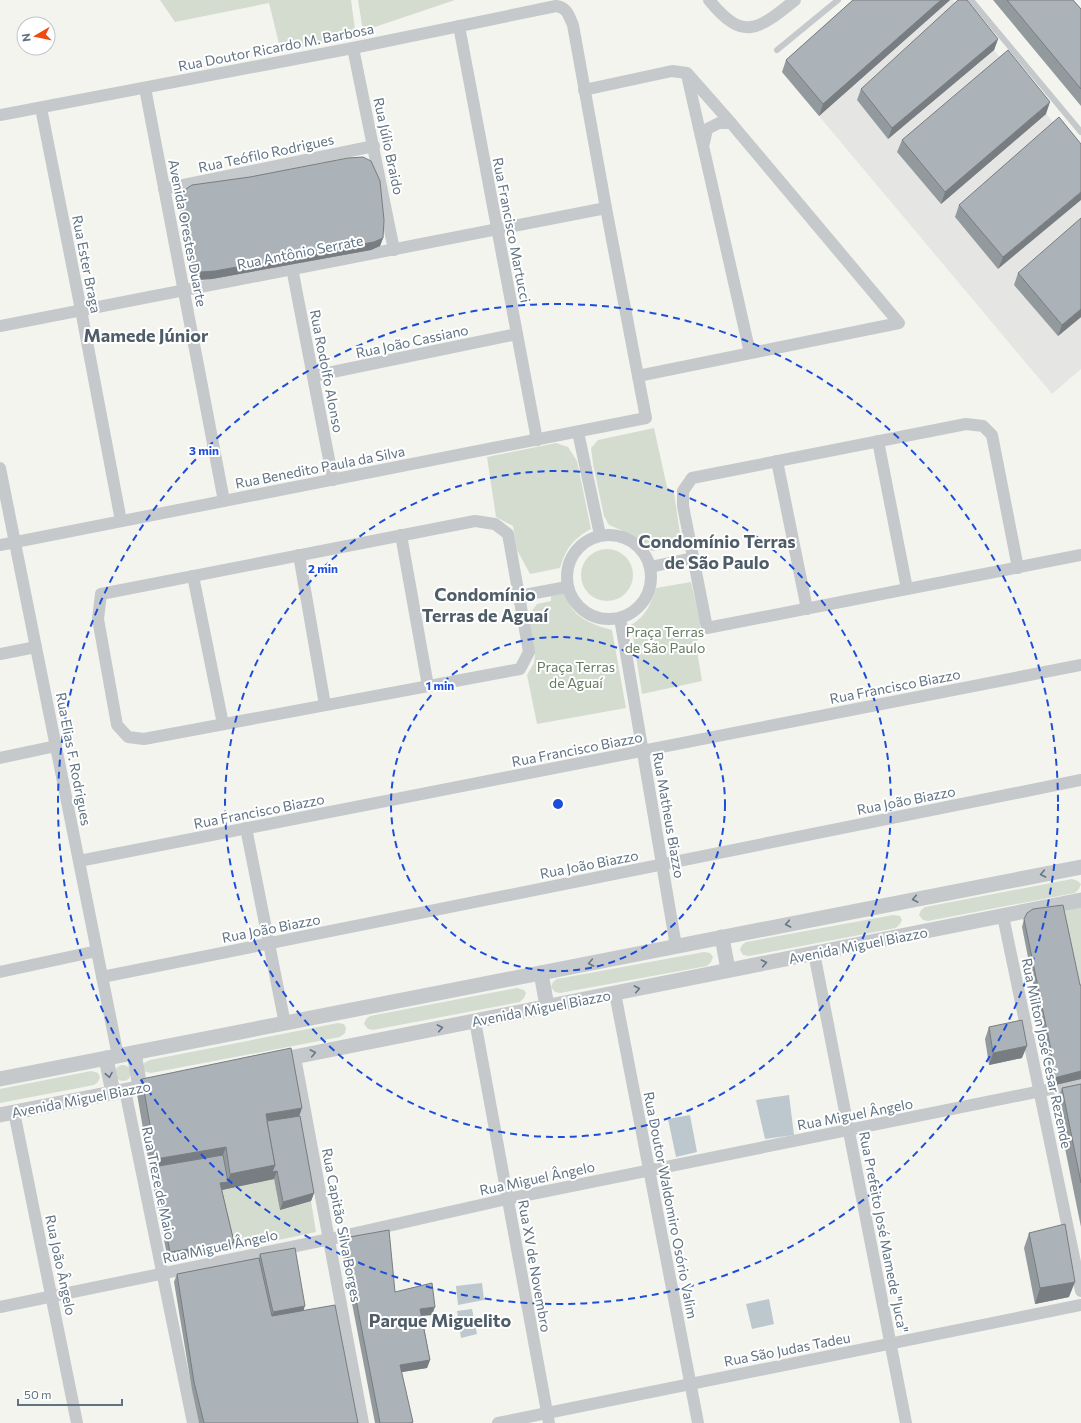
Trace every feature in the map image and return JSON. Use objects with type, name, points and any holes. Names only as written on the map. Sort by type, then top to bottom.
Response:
[{"type":"street","points":[[709,0],[727,20],[738,26],[750,27],[768,22],[795,0]]},
{"type":"street","name":"Rua Doutor Ricardo M. Barbosa","points":[[0,115],[353,48],[556,6],[562,6],[566,10],[573,25],[584,90]]},
{"type":"street","name":"Rua Francisco Martucci","points":[[459,26],[496,230],[537,440]]},
{"type":"street","name":"Rua Júlio Braido","points":[[353,48],[394,250]]},
{"type":"street","points":[[672,71],[687,73],[731,123],[899,324],[638,376],[584,90],[672,71]]},
{"type":"street","points":[[687,73],[703,150],[750,354]]},
{"type":"street","name":"Avenida Orestes Duarte","points":[[145,88],[224,501]]},
{"type":"street","name":"Rua Ester Braga","points":[[40,108],[81,310],[121,521]]},
{"type":"street","points":[[703,150],[704,134],[707,129],[719,123],[731,123]]},
{"type":"street","name":"Rua Teófilo Rodrigues","points":[[164,189],[374,146]]},
{"type":"street","name":"Rua Antônio Serrate","points":[[0,326],[606,208]]},
{"type":"street","name":"Rua Rodolfo Alonso","points":[[292,268],[333,480]]},
{"type":"street","name":"Rua João Cassiano","points":[[313,376],[517,334]]},
{"type":"street","name":"Rua Benedito Paula da Silva","points":[[0,544],[646,418],[638,376]]},
{"type":"street","points":[[1018,568],[992,435],[983,426],[966,424],[692,478],[683,491],[683,506],[707,628],[1018,568],[1081,555]]},
{"type":"street","points":[[578,432],[600,535]]},
{"type":"street","points":[[878,442],[907,589]]},
{"type":"street","points":[[777,462],[806,609]]},
{"type":"street","name":"Rua Elias F. Rodrigues","points":[[0,468],[102,977],[112,1057]]},
{"type":"street","points":[[475,521],[495,524],[508,534],[529,652],[520,669],[144,739],[128,737],[117,725],[98,619],[101,594],[299,555],[475,521]]},
{"type":"street","points":[[401,535],[428,686]]},
{"type":"street","points":[[600,535],[617,535],[632,541],[644,552],[650,568],[651,584],[645,599],[634,611],[620,618],[603,620],[587,614],[574,602],[567,587],[566,570],[573,554],[584,541],[600,535]]},
{"type":"street","points":[[299,555],[325,705]]},
{"type":"street","points":[[650,568],[693,558]]},
{"type":"street","points":[[193,576],[223,724]]},
{"type":"street","points":[[519,596],[567,587]]},
{"type":"street","name":"Rua Matheus Biazzo","points":[[620,618],[676,946]]},
{"type":"street","points":[[0,654],[36,647]]},
{"type":"street","name":"Rua Francisco Biazzo","points":[[79,861],[1081,665]]},
{"type":"street","points":[[0,758],[56,746]]},
{"type":"street","name":"Rua João Biazzo","points":[[102,977],[1081,780]]},
{"type":"street","points":[[246,828],[285,1024]]},
{"type":"street","points":[[0,1079],[1081,867]]},
{"type":"street","name":"Avenida Miguel Biazzo","points":[[256,1064],[1081,900]]},
{"type":"street","name":"Rua Milton José César Rezende","points":[[1003,916],[1081,1291]]},
{"type":"street","points":[[722,937],[728,970]]},
{"type":"street","points":[[0,972],[97,951]]},
{"type":"street","name":"Rua Prefeito José Mamede \"Juca\"","points":[[814,953],[906,1423]]},
{"type":"street","points":[[541,973],[547,1006]]},
{"type":"street","name":"Rua Doutor Waldomiro Osório Valim","points":[[614,993],[698,1423]]},
{"type":"street","name":"Rua XV de Novembro","points":[[475,1021],[548,1418]]},
{"type":"street","points":[[134,1053],[140,1087]]},
{"type":"street","points":[[112,1057],[119,1092]]},
{"type":"street","name":"Rua Capitão Silva Borges","points":[[295,1057],[363,1423]]},
{"type":"street","name":"Avenida Miguel Biazzo","points":[[7,1114],[171,1081]]},
{"type":"street","name":"Rua Miguel Ângelo","points":[[0,1307],[330,1239],[508,1199],[1081,1083]]},
{"type":"street","name":"Rua Treze de Maio","points":[[119,1092],[163,1273],[193,1423]]},
{"type":"street","name":"Rua João Ângelo","points":[[7,1114],[52,1296],[77,1423]]},
{"type":"street","name":"Rua São Judas Tadeu","points":[[498,1423],[548,1418],[690,1384],[1081,1305]]},
{"type":"lane","points":[[777,50],[838,0]]},
{"type":"lane","points":[[971,0],[1081,132]]},
{"type":"shaded area","points":[[862,0],[953,0],[1081,156],[1081,369],[1052,394],[782,72]]},
{"type":"shaded area","points":[[789,1095],[794,1135],[765,1139],[756,1100]]},
{"type":"shaded area","points":[[690,1115],[697,1152],[676,1157],[668,1119]]},
{"type":"shaded area","points":[[482,1283],[484,1300],[458,1305],[456,1286]]},
{"type":"shaded area","points":[[769,1299],[774,1324],[752,1329],[746,1304]]},
{"type":"shaded area","points":[[472,1309],[477,1334],[461,1338],[457,1311]]},
{"type":"green space","points":[[160,0],[351,0],[356,36],[281,52],[269,3],[175,22]]},
{"type":"green space","points":[[358,0],[455,0],[363,31]]},
{"type":"green space","points":[[654,428],[667,487],[674,493],[682,547],[652,551],[623,531],[609,525],[604,516],[591,448],[598,440]]},
{"type":"green space","points":[[556,443],[568,447],[577,461],[591,529],[579,536],[571,545],[560,568],[530,574],[517,550],[513,526],[496,517],[487,457]]},
{"type":"green space","points":[[607,549],[621,553],[629,561],[633,575],[629,589],[621,597],[607,601],[593,597],[585,589],[581,575],[585,561],[593,553]]},
{"type":"green space","name":"Praça Terras de São Paulo","points":[[691,582],[700,621],[700,632],[696,645],[702,681],[642,694],[631,625],[644,614],[656,588]]},
{"type":"green space","name":"Praça Terras de Aguaí","points":[[565,593],[572,608],[582,618],[596,625],[612,630],[626,708],[537,724],[527,675],[534,663],[535,655],[528,616],[537,604],[551,601],[551,596]]},
{"type":"green space","points":[[1072,879],[1081,884],[1075,893],[928,921],[923,920],[919,915],[921,910],[925,907]]},
{"type":"green space","points":[[1081,907],[1081,992],[1061,912]]},
{"type":"green space","points":[[893,915],[900,916],[902,920],[896,928],[749,956],[743,955],[740,950],[742,945],[746,942]]},
{"type":"green space","points":[[704,952],[710,953],[713,957],[707,966],[560,993],[555,992],[551,987],[553,982],[557,979]]},
{"type":"green space","points":[[517,988],[524,990],[526,993],[520,1002],[373,1030],[368,1029],[364,1024],[366,1019],[370,1016]]},
{"type":"green space","points":[[338,1023],[344,1024],[346,1028],[345,1033],[340,1037],[151,1073],[146,1072],[142,1068],[144,1063],[150,1060]]},
{"type":"green space","points":[[123,1065],[130,1070],[131,1073],[126,1080],[123,1081],[116,1076],[115,1073],[120,1066]]},
{"type":"green space","points":[[91,1071],[98,1073],[100,1077],[98,1082],[94,1085],[0,1103],[0,1089]]},
{"type":"green space","points":[[274,1179],[281,1210],[311,1201],[316,1232],[231,1250],[217,1191]]},
{"type":"building","points":[[853,0],[941,0],[823,104],[786,60]]},
{"type":"building","points":[[958,0],[967,0],[998,39],[892,128],[861,89]]},
{"type":"building","points":[[1007,0],[1073,0],[1081,9],[1081,89]]},
{"type":"building","points":[[1008,50],[1050,102],[945,192],[902,140]]},
{"type":"building","points":[[1059,117],[1081,144],[1081,192],[1003,257],[959,205]]},
{"type":"building","points":[[363,157],[371,161],[380,181],[384,220],[383,238],[374,242],[215,271],[201,272],[196,269],[182,198],[186,189],[192,185],[250,177],[348,158]]},
{"type":"building","points":[[1081,218],[1081,309],[1062,325],[1018,273]]},
{"type":"building","points":[[1063,905],[1081,985],[1081,1071],[1054,1078],[1050,1045],[1024,919],[1027,913],[1033,909]]},
{"type":"building","points":[[1022,1020],[1027,1046],[993,1053],[989,1027]]},
{"type":"building","points":[[291,1048],[302,1108],[266,1114],[275,1165],[230,1174],[226,1147],[156,1159],[142,1079]]},
{"type":"building","points":[[1081,1084],[1081,1183],[1062,1088]]},
{"type":"building","points":[[300,1116],[314,1193],[283,1202],[277,1171],[272,1172],[275,1165],[267,1121]]},
{"type":"building","points":[[223,1155],[228,1182],[220,1183],[234,1242],[170,1252],[153,1167]]},
{"type":"building","points":[[1065,1224],[1075,1282],[1040,1288],[1029,1233]]},
{"type":"building","points":[[389,1230],[395,1292],[432,1283],[435,1307],[420,1309],[430,1360],[400,1365],[413,1422],[410,1423],[380,1423],[344,1238]]},
{"type":"building","points":[[295,1248],[305,1306],[273,1312],[260,1254]]},
{"type":"building","points":[[259,1258],[272,1316],[335,1305],[358,1423],[204,1423],[194,1382],[177,1274]]},
{"type":"district","name":"Mamede Júnior","points":[[146,335]]},
{"type":"district","name":"Condomínio Terras de São Paulo","points":[[717,551]]},
{"type":"district","name":"Condomínio Terras de Aguaí","points":[[485,604]]},
{"type":"district","name":"Parque Miguelito","points":[[440,1320]]}]
